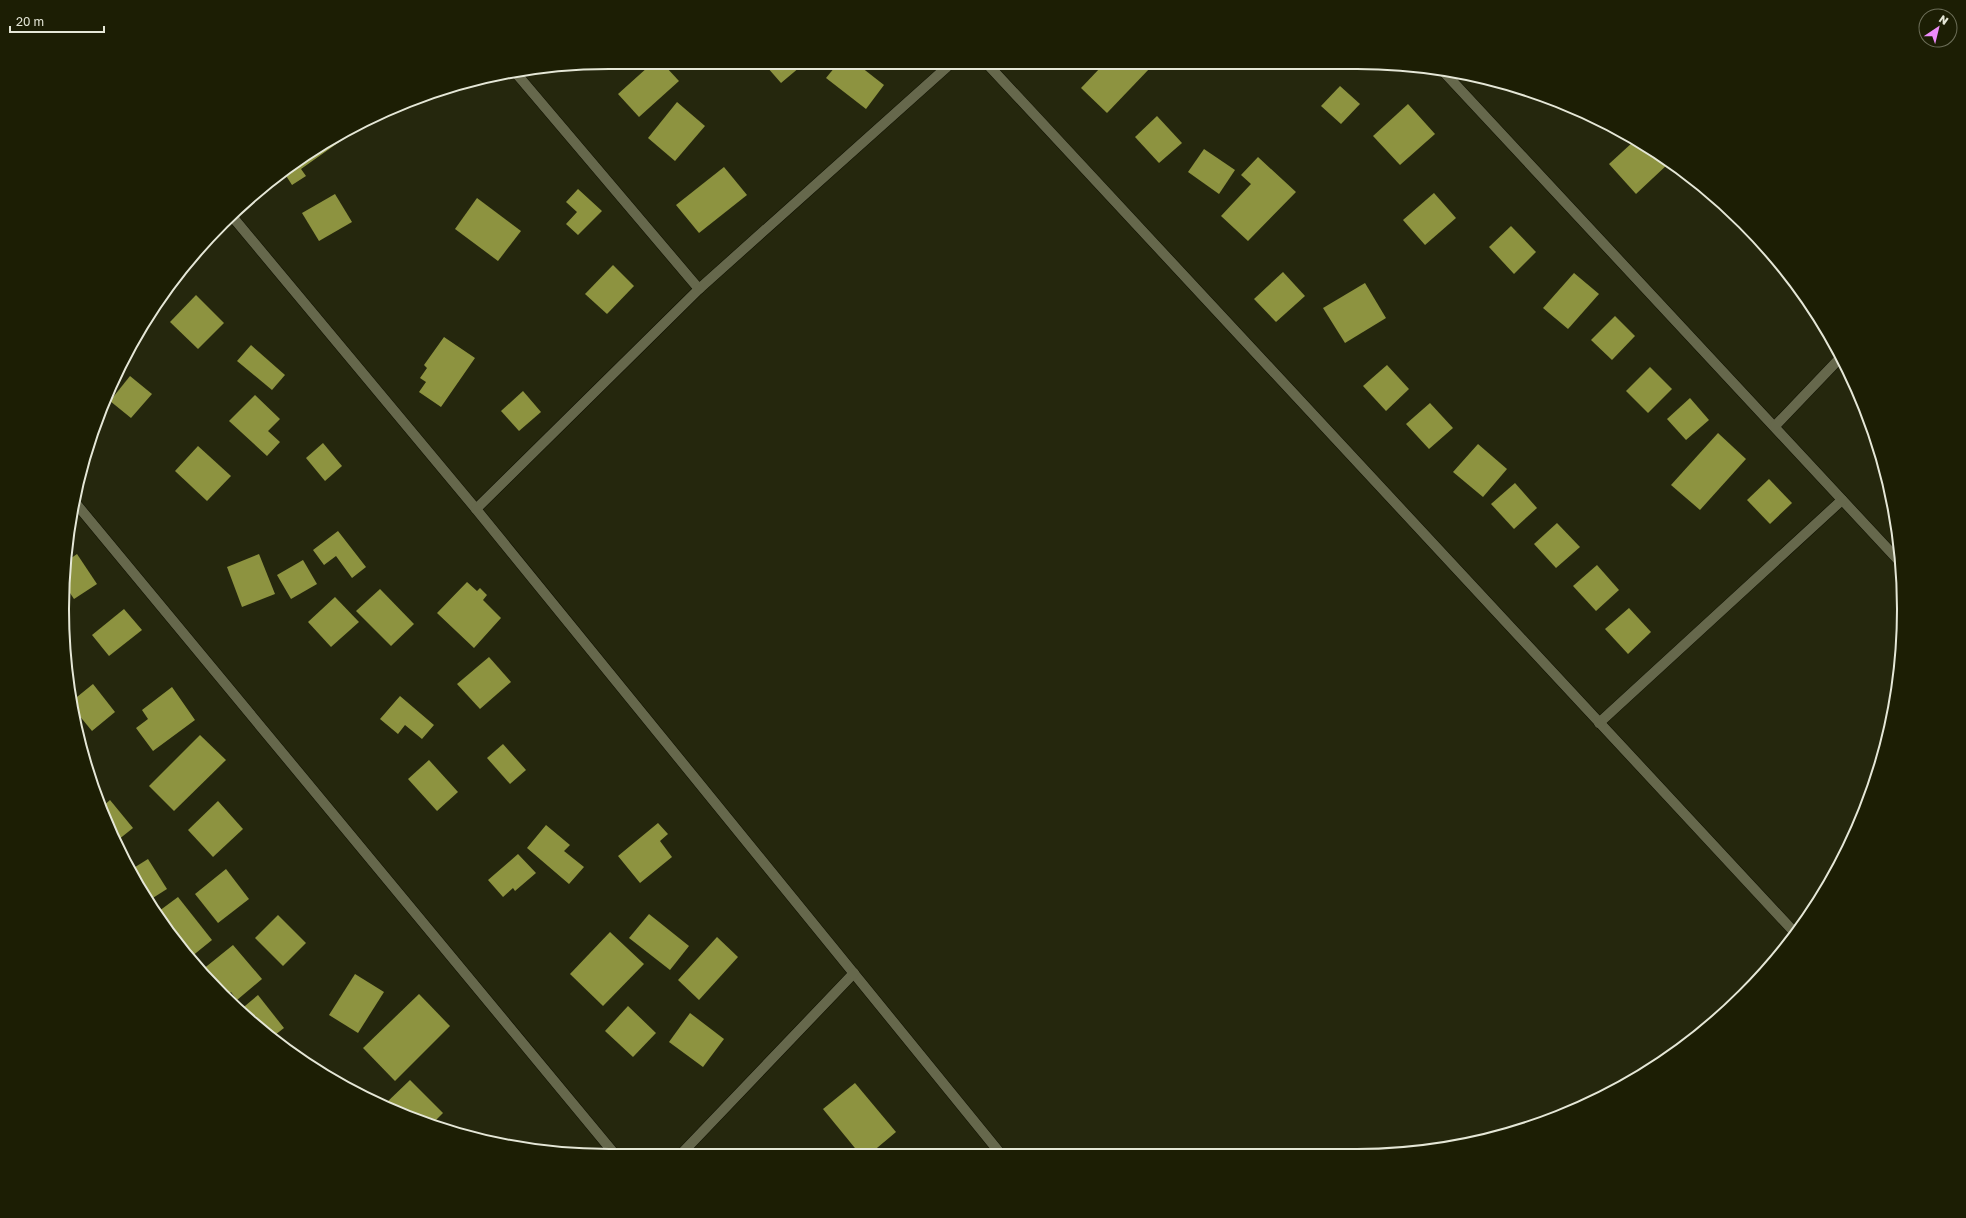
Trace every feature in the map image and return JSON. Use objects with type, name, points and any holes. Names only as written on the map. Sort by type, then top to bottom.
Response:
[{"type":"street","points":[[476,509],[699,289],[945,69]]},
{"type":"street","points":[[992,69],[1791,929]]},
{"type":"street","points":[[519,77],[699,289]]},
{"type":"street","points":[[1449,77],[1894,555]]},
{"type":"street","points":[[235,220],[476,509],[997,1149]]},
{"type":"street","points":[[1775,426],[1837,362]]},
{"type":"street","points":[[1599,723],[1842,500]]},
{"type":"street","points":[[79,507],[611,1149]]},
{"type":"street","points":[[686,1149],[854,973]]},
{"type":"building","points":[[646,69],[668,69],[679,81],[639,117],[618,94]]},
{"type":"building","points":[[769,69],[798,69],[781,83]]},
{"type":"building","points":[[833,69],[864,69],[884,85],[866,109],[826,78]]},
{"type":"building","points":[[1099,69],[1149,69],[1107,113],[1081,88]]},
{"type":"building","points":[[1340,86],[1360,104],[1341,124],[1321,106]]},
{"type":"building","points":[[677,102],[705,126],[675,161],[648,138]]},
{"type":"building","points":[[1408,104],[1435,134],[1400,165],[1373,136]]},
{"type":"building","points":[[1157,116],[1182,143],[1159,163],[1135,137]]},
{"type":"building","points":[[342,140],[301,169],[306,176],[292,185],[286,176]]},
{"type":"building","points":[[1631,144],[1666,166],[1636,194],[1609,164]]},
{"type":"building","points":[[1204,149],[1235,170],[1219,194],[1188,172]]},
{"type":"building","points":[[1258,157],[1296,192],[1248,241],[1221,216],[1251,184],[1241,175]]},
{"type":"building","points":[[724,167],[747,195],[699,233],[676,205]]},
{"type":"building","points":[[578,189],[602,211],[578,235],[566,224],[577,212],[566,202]]},
{"type":"building","points":[[1434,193],[1456,218],[1425,245],[1403,220]]},
{"type":"building","points":[[335,194],[352,222],[319,241],[302,213]]},
{"type":"building","points":[[477,198],[521,231],[498,261],[455,229]]},
{"type":"building","points":[[1511,226],[1536,252],[1514,274],[1489,247]]},
{"type":"building","points":[[613,265],[634,286],[607,314],[585,294]]},
{"type":"building","points":[[1283,272],[1305,296],[1276,322],[1254,299]]},
{"type":"building","points":[[1574,273],[1599,294],[1568,329],[1543,308]]},
{"type":"building","points":[[1365,283],[1386,318],[1345,343],[1323,308]]},
{"type":"building","points":[[196,295],[224,323],[198,349],[170,322]]},
{"type":"building","points":[[1615,316],[1635,336],[1612,360],[1591,340]]},
{"type":"building","points":[[444,337],[475,358],[441,407],[419,392],[426,382],[420,378],[427,368],[424,365]]},
{"type":"building","points":[[251,345],[285,375],[272,390],[237,361]]},
{"type":"building","points":[[1387,365],[1409,389],[1386,411],[1363,386]]},
{"type":"building","points":[[1650,367],[1672,389],[1648,413],[1626,391]]},
{"type":"building","points":[[130,376],[152,394],[131,418],[110,401]]},
{"type":"building","points":[[523,391],[541,412],[519,431],[501,411]]},
{"type":"building","points":[[255,395],[280,419],[268,431],[280,442],[267,456],[229,421]]},
{"type":"building","points":[[1690,398],[1709,420],[1686,440],[1667,419]]},
{"type":"building","points":[[1430,403],[1453,428],[1429,449],[1406,424]]},
{"type":"building","points":[[1718,433],[1746,459],[1700,510],[1671,485]]},
{"type":"building","points":[[323,443],[342,466],[325,481],[306,458]]},
{"type":"building","points":[[1478,444],[1507,469],[1483,497],[1453,472]]},
{"type":"building","points":[[198,446],[231,476],[207,501],[175,471]]},
{"type":"building","points":[[1769,479],[1792,503],[1770,524],[1747,500]]},
{"type":"building","points":[[1515,483],[1537,508],[1514,529],[1491,504]]},
{"type":"building","points":[[1557,523],[1580,547],[1556,568],[1534,544]]},
{"type":"building","points":[[338,531],[366,567],[352,578],[336,556],[324,565],[313,550]]},
{"type":"building","points":[[77,554],[97,584],[74,599],[69,592],[72,558]]},
{"type":"building","points":[[259,554],[275,594],[242,607],[227,567]]},
{"type":"building","points":[[303,560],[317,584],[291,599],[277,575]]},
{"type":"building","points":[[1597,565],[1619,590],[1596,611],[1573,586]]},
{"type":"building","points":[[467,582],[477,591],[480,588],[487,595],[483,600],[501,618],[474,648],[437,613]]},
{"type":"building","points":[[380,589],[414,624],[391,646],[356,611]]},
{"type":"building","points":[[335,597],[359,622],[331,647],[308,622]]},
{"type":"building","points":[[1629,608],[1651,632],[1628,654],[1605,629]]},
{"type":"building","points":[[124,609],[142,630],[109,656],[92,635]]},
{"type":"building","points":[[489,657],[511,682],[480,709],[457,684]]},
{"type":"building","points":[[93,684],[115,712],[92,731],[79,716],[77,697]]},
{"type":"building","points":[[172,687],[195,720],[153,751],[136,728],[148,719],[142,710]]},
{"type":"building","points":[[400,696],[434,725],[422,739],[405,725],[398,734],[380,719]]},
{"type":"building","points":[[200,735],[226,760],[174,811],[149,786]]},
{"type":"building","points":[[503,744],[526,770],[510,784],[487,758]]},
{"type":"building","points":[[429,760],[458,792],[437,811],[408,779]]},
{"type":"building","points":[[110,800],[133,828],[120,838],[110,816],[106,804]]},
{"type":"building","points":[[218,801],[243,829],[213,857],[188,830]]},
{"type":"building","points":[[658,823],[668,834],[660,841],[672,857],[640,883],[618,856]]},
{"type":"building","points":[[546,825],[570,845],[564,851],[584,867],[569,884],[527,848]]},
{"type":"building","points":[[518,854],[536,873],[515,891],[513,888],[503,897],[488,880]]},
{"type":"building","points":[[148,859],[167,889],[153,898],[135,867]]},
{"type":"building","points":[[226,869],[249,899],[218,923],[195,894]]},
{"type":"building","points":[[178,897],[212,940],[194,954],[161,910]]},
{"type":"building","points":[[649,914],[689,946],[670,970],[629,938]]},
{"type":"building","points":[[278,915],[306,943],[283,966],[255,938]]},
{"type":"building","points":[[610,932],[644,964],[603,1006],[570,974]]},
{"type":"building","points":[[717,937],[738,957],[699,1000],[678,980]]},
{"type":"building","points":[[233,945],[262,979],[237,1000],[231,992],[229,993],[227,991],[205,967]]},
{"type":"building","points":[[355,974],[384,992],[358,1033],[329,1015]]},
{"type":"building","points":[[419,994],[450,1026],[395,1081],[363,1048]]},
{"type":"building","points":[[258,995],[284,1028],[276,1034],[244,1007]]},
{"type":"building","points":[[628,1006],[656,1033],[633,1057],[605,1031]]},
{"type":"building","points":[[690,1013],[724,1039],[703,1067],[669,1042]]},
{"type":"building","points":[[410,1080],[443,1113],[436,1120],[388,1101]]},
{"type":"building","points":[[855,1083],[896,1132],[876,1149],[856,1149],[823,1109]]}]
